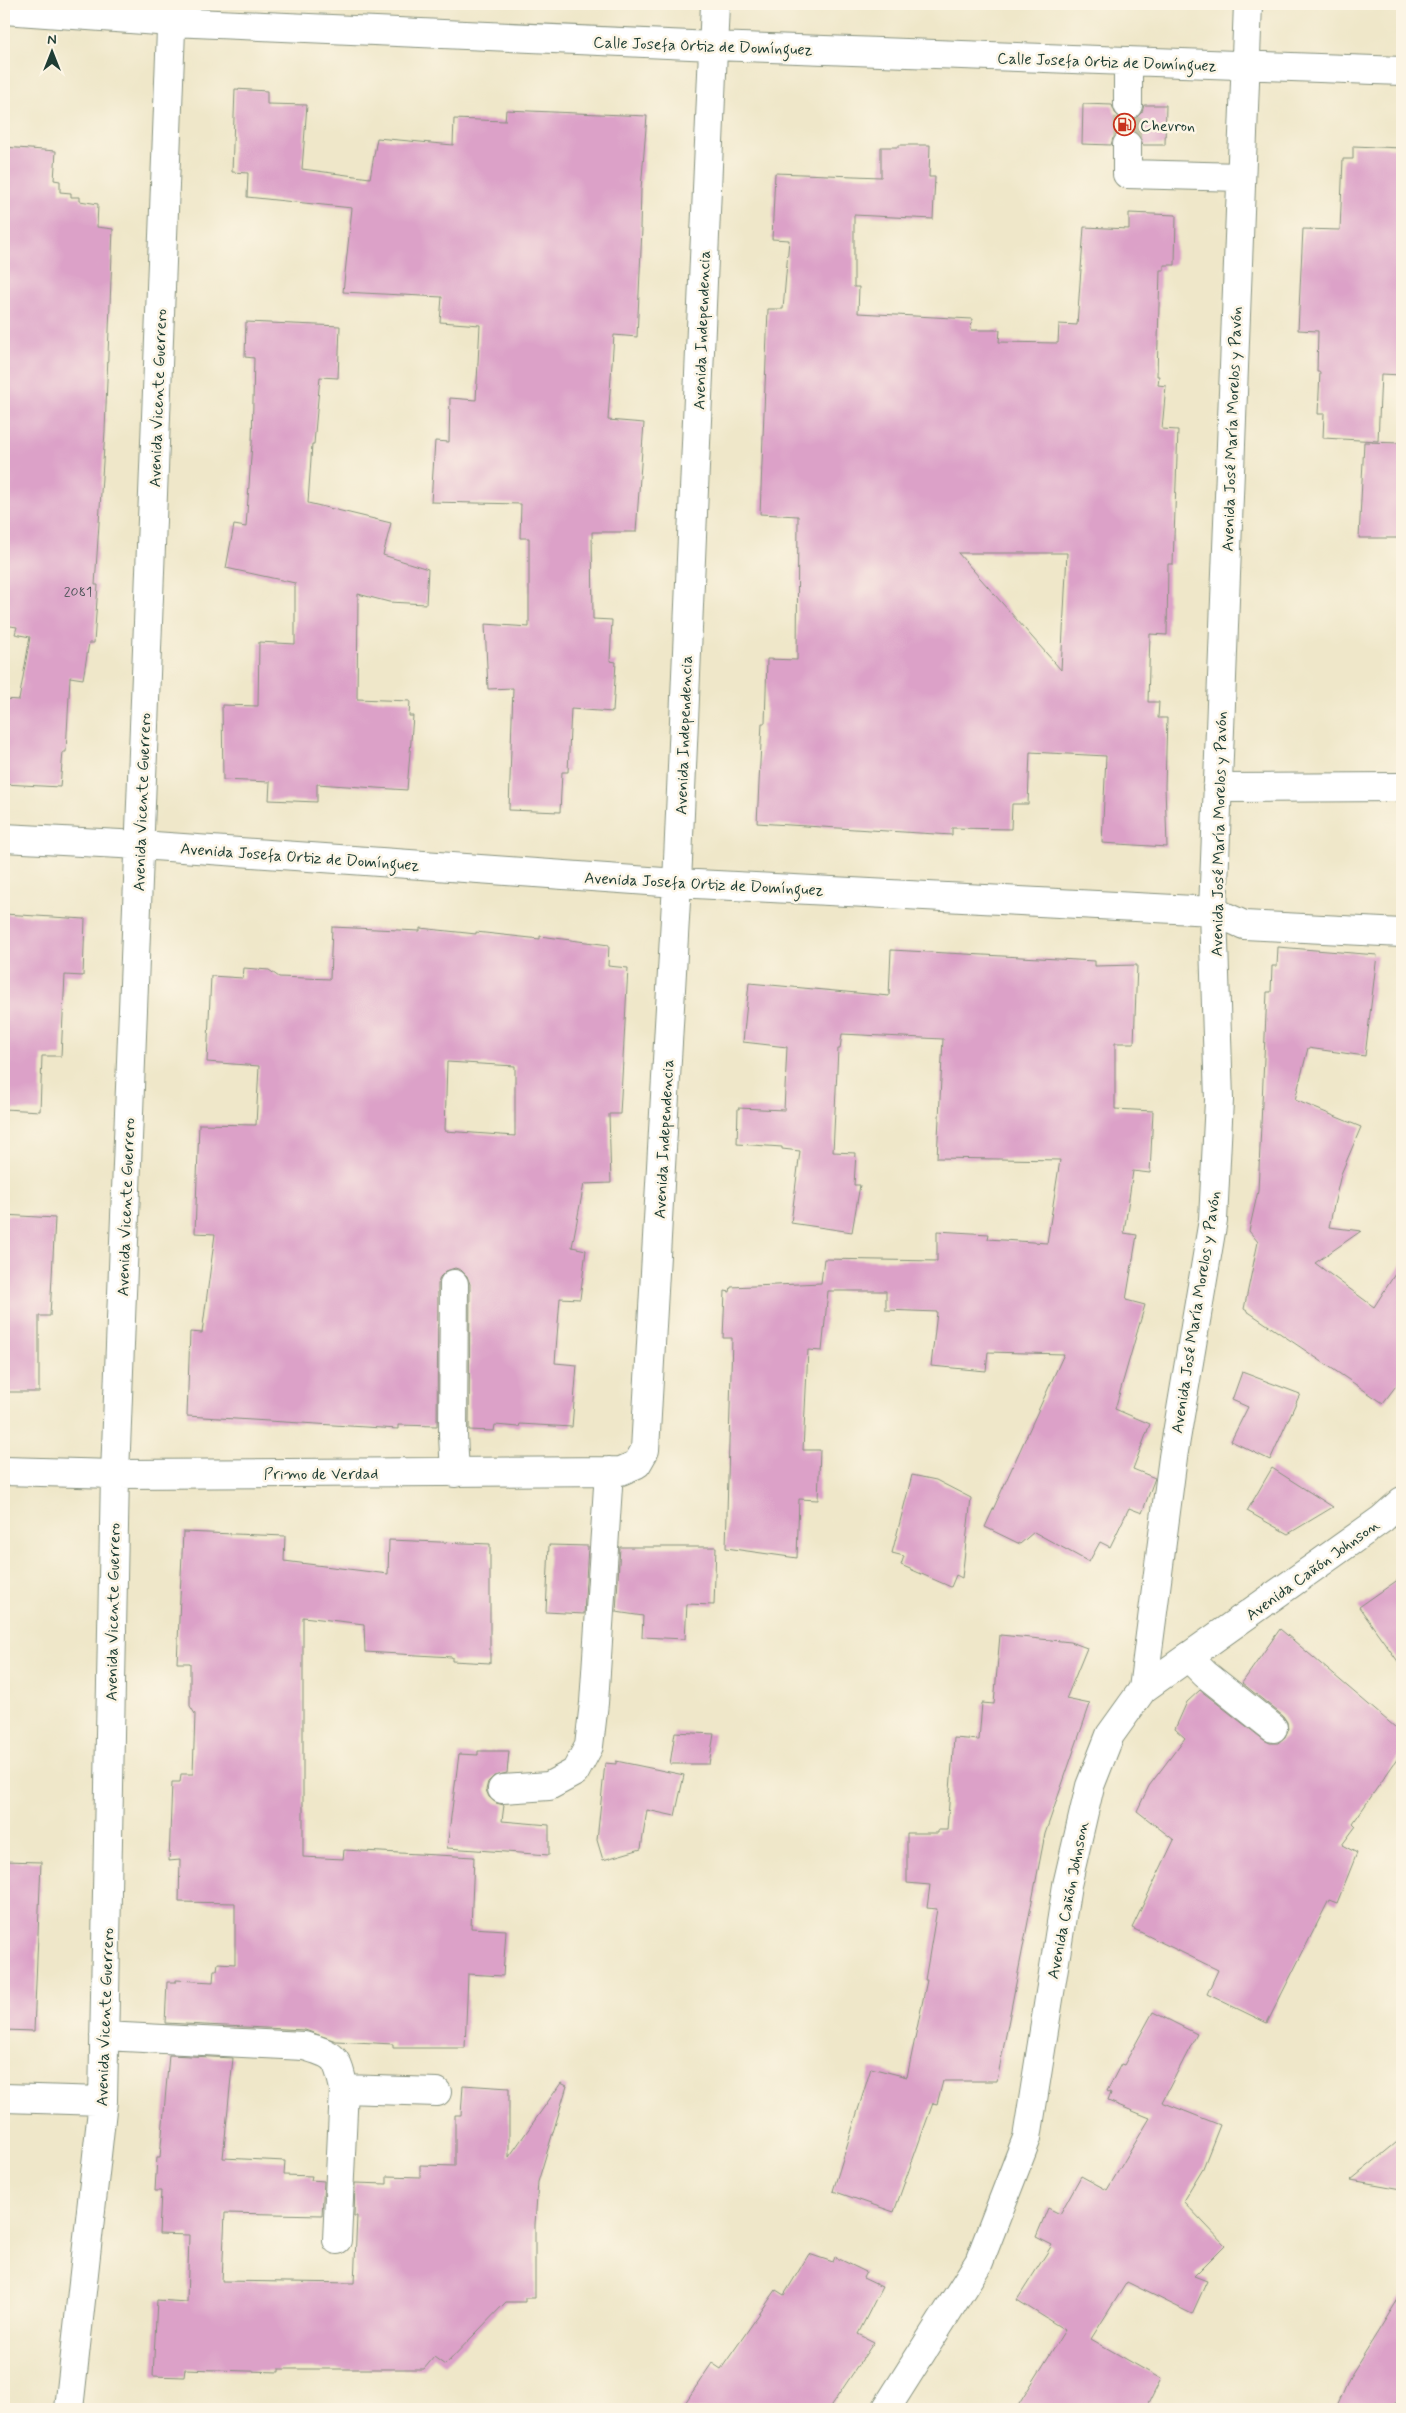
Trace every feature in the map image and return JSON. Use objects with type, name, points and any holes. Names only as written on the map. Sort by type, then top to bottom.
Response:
[{"type":"street","name":"Avenida Independencia","points":[[637,1464],[645,1450],[677,882],[715,4]]},
{"type":"street","name":"Avenida José María Morelos y Pavón","points":[[1143,1689],[1173,1457],[1213,1220],[1219,1100],[1213,911],[1248,4]]},
{"type":"street","name":"Calle Josefa Ortiz de Domínguez","points":[[4,10],[172,13],[713,46],[1402,71]]},
{"type":"street","name":"Avenida Vicente Guerrero","points":[[69,2409],[103,2101],[115,1474],[172,13]]},
{"type":"street","points":[[1128,62],[1128,105]]},
{"type":"street","points":[[1127,145],[1127,174],[1241,177]]},
{"type":"street","points":[[1217,788],[1402,787]]},
{"type":"street","name":"Avenida Josefa Ortiz de Domínguez","points":[[4,838],[140,845],[677,882],[1213,911],[1244,925],[1402,933]]},
{"type":"street","points":[[454,1284],[453,1435],[456,1473]]},
{"type":"street","name":"Primo de Verdad","points":[[4,1470],[115,1474],[456,1473],[621,1471],[637,1464]]},
{"type":"street","points":[[502,1789],[549,1786],[575,1772],[589,1746],[594,1703],[609,1471]]},
{"type":"street","name":"Avenida Cañón Johnson","points":[[886,2409],[979,2262],[1027,2138],[1067,1884],[1090,1786],[1110,1735],[1143,1689],[1382,1519],[1402,1500]]},
{"type":"street","points":[[1188,1657],[1205,1674],[1273,1728]]},
{"type":"street","points":[[104,2036],[304,2046],[328,2052],[339,2067],[344,2089],[336,2240]]},
{"type":"street","points":[[344,2089],[436,2092]]},
{"type":"street","points":[[4,2098],[103,2101]]},
{"type":"building","points":[[235,89],[267,91],[267,104],[307,105],[302,169],[370,178],[377,138],[453,145],[454,119],[505,121],[506,110],[647,116],[641,189],[640,229],[642,229],[637,337],[614,335],[608,420],[644,423],[636,532],[592,532],[593,619],[612,620],[610,661],[616,662],[613,712],[571,709],[568,772],[562,772],[560,812],[509,810],[513,688],[488,689],[485,624],[529,627],[529,538],[520,538],[521,504],[431,502],[435,441],[449,442],[450,398],[476,400],[480,325],[440,322],[442,297],[343,292],[352,208],[247,197],[248,173],[232,172]]},
{"type":"building","name":"Chevron","points":[[1083,104],[1112,105],[1115,113],[1121,119],[1128,121],[1136,118],[1142,112],[1144,105],[1166,105],[1165,145],[1143,145],[1140,137],[1134,131],[1127,129],[1119,132],[1113,138],[1111,145],[1082,144]]},
{"type":"building","points":[[899,145],[930,145],[929,177],[935,177],[933,219],[854,215],[854,287],[859,287],[858,313],[972,319],[971,330],[1000,330],[999,342],[1058,343],[1059,324],[1077,325],[1084,227],[1129,229],[1129,213],[1176,215],[1175,265],[1164,265],[1164,270],[1160,270],[1157,376],[1159,376],[1158,385],[1166,386],[1162,429],[1178,430],[1173,564],[1168,564],[1167,635],[1150,634],[1148,702],[1159,702],[1158,718],[1167,718],[1165,786],[1167,847],[1102,843],[1106,756],[1030,752],[1028,804],[1012,804],[1011,829],[952,828],[952,835],[757,823],[762,723],[765,723],[767,659],[797,660],[798,516],[760,514],[768,309],[783,309],[789,240],[772,239],[775,173],[881,177],[881,147],[899,147]],"holes":[[[958,553],[1067,553],[1061,670]]]},
{"type":"building","points":[[1353,146],[1402,148],[1402,375],[1381,374],[1378,441],[1323,438],[1324,414],[1318,414],[1320,372],[1317,372],[1318,331],[1298,330],[1303,229],[1340,230],[1343,159],[1353,159]]},
{"type":"building","points":[[4,147],[56,151],[54,180],[60,181],[60,192],[71,193],[71,197],[80,197],[80,201],[98,204],[97,227],[113,229],[105,431],[95,585],[98,585],[94,643],[89,643],[83,679],[70,677],[66,752],[63,752],[60,787],[4,784],[4,699],[19,700],[30,637],[15,634],[17,627],[4,625]]},
{"type":"building","points":[[246,322],[340,326],[338,378],[320,377],[314,444],[312,444],[308,503],[391,523],[383,555],[428,569],[426,604],[389,602],[358,594],[357,699],[410,701],[409,716],[413,716],[407,790],[317,784],[317,802],[269,800],[270,782],[223,780],[222,705],[258,706],[259,642],[295,644],[295,583],[226,568],[234,525],[246,527],[252,443],[254,358],[245,357]]},
{"type":"building","points":[[1364,442],[1402,443],[1402,538],[1359,538]]},
{"type":"building","points":[[4,914],[85,919],[83,976],[65,975],[61,1056],[42,1056],[40,1111],[4,1109]]},
{"type":"building","points":[[332,927],[420,931],[420,928],[540,939],[540,936],[609,945],[608,966],[628,968],[620,1114],[609,1114],[611,1183],[584,1184],[572,1247],[586,1250],[580,1299],[560,1298],[555,1363],[577,1365],[572,1427],[520,1424],[519,1427],[495,1425],[494,1431],[469,1430],[470,1284],[467,1276],[461,1270],[455,1268],[446,1271],[440,1277],[438,1284],[437,1426],[398,1425],[398,1429],[187,1416],[190,1332],[202,1333],[215,1234],[195,1233],[199,1124],[256,1125],[259,1066],[207,1062],[211,976],[243,978],[244,968],[269,970],[279,977],[330,979]],"holes":[[[447,1062],[515,1066],[515,1136],[445,1131]]]},
{"type":"building","points":[[1278,947],[1377,955],[1365,1056],[1308,1048],[1295,1100],[1361,1127],[1341,1174],[1329,1227],[1361,1231],[1315,1263],[1374,1307],[1402,1263],[1402,1378],[1383,1403],[1244,1309],[1258,1242],[1249,1231],[1258,1191],[1267,992],[1271,992],[1272,966],[1277,966]]},
{"type":"building","points":[[891,950],[1095,961],[1095,966],[1137,965],[1134,1043],[1115,1043],[1115,1109],[1153,1111],[1150,1173],[1133,1171],[1124,1233],[1137,1235],[1126,1300],[1145,1305],[1115,1409],[1150,1424],[1133,1469],[1155,1478],[1142,1513],[1129,1508],[1110,1547],[1100,1542],[1089,1562],[1034,1532],[1020,1544],[985,1527],[1064,1354],[988,1352],[986,1371],[931,1366],[937,1312],[886,1310],[886,1291],[828,1291],[822,1351],[808,1350],[803,1450],[820,1450],[818,1500],[799,1499],[797,1558],[726,1548],[732,1338],[723,1338],[725,1291],[730,1292],[731,1287],[821,1283],[824,1259],[937,1261],[937,1231],[989,1234],[988,1239],[1047,1243],[1060,1160],[937,1158],[943,1039],[842,1034],[840,1049],[838,1049],[833,1152],[856,1153],[854,1185],[860,1185],[852,1232],[791,1223],[800,1151],[782,1149],[782,1147],[737,1144],[738,1108],[784,1110],[787,1047],[743,1042],[749,983],[889,996]]},
{"type":"building","points":[[4,1215],[55,1218],[50,1316],[39,1316],[39,1392],[4,1392]]},
{"type":"building","points":[[1242,1372],[1300,1394],[1270,1460],[1231,1441],[1248,1407],[1232,1400]]},
{"type":"building","points":[[1272,1468],[1333,1507],[1288,1534],[1247,1511]]},
{"type":"building","points":[[912,1475],[936,1480],[971,1498],[962,1578],[956,1575],[951,1587],[901,1565],[904,1556],[892,1553]]},
{"type":"building","points":[[183,1532],[285,1536],[284,1561],[388,1574],[389,1540],[490,1544],[490,1663],[452,1661],[452,1657],[365,1652],[364,1624],[303,1617],[303,1857],[343,1859],[344,1850],[474,1857],[471,1928],[506,1930],[503,1976],[468,1974],[465,2048],[393,2048],[393,2044],[336,2041],[305,2030],[165,2023],[167,1982],[176,1982],[176,1980],[213,1982],[214,1970],[217,1970],[218,1963],[235,1964],[235,1903],[179,1902],[180,1860],[169,1861],[172,1782],[180,1782],[181,1774],[193,1774],[195,1714],[190,1706],[190,1663],[177,1663]]},
{"type":"building","points":[[549,1545],[588,1546],[584,1614],[546,1612]]},
{"type":"building","points":[[620,1547],[716,1547],[714,1605],[687,1604],[685,1639],[642,1637],[643,1616],[616,1612]]},
{"type":"building","points":[[1402,1577],[1402,1667],[1359,1607]]},
{"type":"building","points":[[1280,1629],[1402,1733],[1402,1752],[1353,1823],[1356,1826],[1342,1845],[1357,1853],[1337,1903],[1329,1900],[1267,2023],[1207,1994],[1218,1970],[1132,1928],[1174,1840],[1137,1811],[1149,1786],[1185,1738],[1175,1729],[1187,1702],[1200,1690],[1264,1740],[1270,1743],[1278,1743],[1285,1737],[1288,1730],[1287,1722],[1283,1716],[1242,1683]]},
{"type":"building","points":[[1000,1635],[1071,1642],[1087,1648],[1066,1699],[1090,1704],[1045,1834],[997,2081],[943,2081],[937,2104],[933,2103],[894,2212],[833,2191],[871,2068],[907,2077],[927,1980],[925,1980],[937,1909],[927,1908],[930,1885],[907,1883],[907,1833],[938,1833],[938,1830],[947,1830],[954,1738],[979,1740],[982,1703],[994,1704]]},
{"type":"building","points":[[675,1732],[714,1734],[709,1764],[670,1764]]},
{"type":"building","points":[[478,1751],[509,1751],[507,1773],[494,1776],[488,1782],[486,1790],[489,1797],[496,1803],[504,1805],[502,1821],[549,1825],[549,1855],[447,1848],[459,1754],[478,1755]]},
{"type":"building","points":[[616,1761],[684,1775],[675,1816],[647,1810],[641,1849],[603,1860],[597,1840],[605,1763],[616,1764]]},
{"type":"building","points":[[4,1861],[41,1862],[34,2031],[4,2030]]},
{"type":"building","points":[[1153,2012],[1197,2034],[1162,2102],[1220,2125],[1203,2168],[1183,2201],[1225,2245],[1194,2276],[1207,2281],[1192,2314],[1127,2282],[1091,2339],[1161,2379],[1146,2409],[1016,2409],[1065,2330],[1017,2300],[1052,2245],[1036,2237],[1048,2208],[1060,2214],[1081,2176],[1107,2190],[1150,2118],[1108,2101],[1111,2093],[1107,2091],[1121,2064],[1124,2065]]},
{"type":"building","points":[[169,2055],[233,2058],[223,2158],[285,2161],[284,2175],[312,2176],[311,2180],[324,2181],[322,2215],[225,2213],[222,2281],[354,2283],[357,2216],[354,2216],[355,2183],[387,2184],[387,2176],[420,2177],[420,2165],[455,2166],[455,2115],[461,2115],[463,2085],[509,2088],[509,2157],[561,2083],[567,2086],[538,2182],[535,2224],[535,2298],[525,2298],[525,2302],[506,2302],[445,2365],[434,2357],[424,2369],[279,2369],[279,2372],[185,2369],[184,2377],[153,2376],[157,2300],[187,2302],[189,2235],[159,2234],[161,2191],[155,2191]]},
{"type":"building","points":[[1402,2138],[1402,2189],[1351,2180]]},
{"type":"building","points":[[809,2254],[833,2262],[835,2257],[866,2272],[863,2278],[882,2287],[858,2334],[874,2342],[829,2409],[681,2409],[712,2363],[721,2369],[776,2290],[784,2295]]},
{"type":"building","points":[[1402,2293],[1402,2394],[1390,2409],[1336,2409],[1351,2375]]},
{"type":"tunnel","points":[[1127,145],[1128,105]]},
{"type":"place","name":"Chevron","points":[[1124,125]]}]
